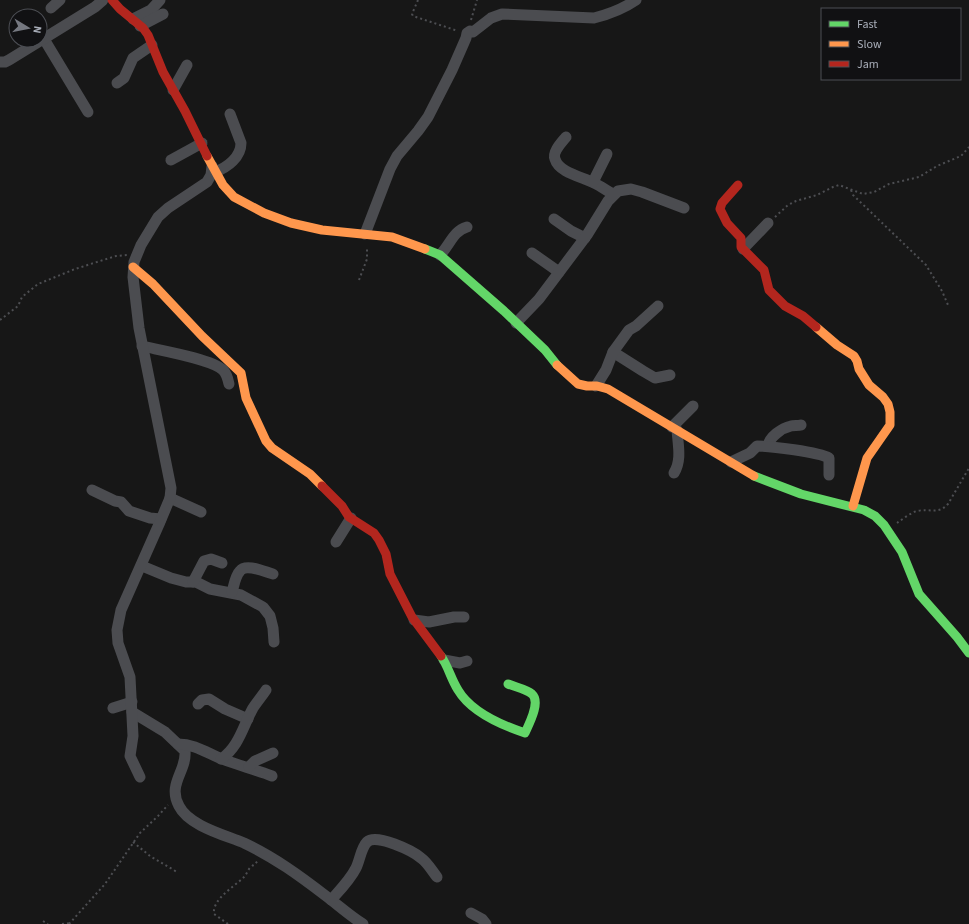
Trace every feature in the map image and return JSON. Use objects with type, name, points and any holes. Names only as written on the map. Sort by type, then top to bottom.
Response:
[{"type":"street","points":[[51,8],[60,0]]},
{"type":"street","points":[[48,36],[95,7],[103,0]]},
{"type":"street","points":[[112,0],[148,35],[163,72],[202,143],[214,169],[223,185],[234,196],[264,213],[291,222],[322,230],[392,236],[426,248],[440,256],[516,323],[545,350],[560,369],[578,384],[608,389],[756,477],[801,494],[853,506],[875,516],[887,530],[902,552],[919,594],[969,653]]},
{"type":"street","points":[[136,23],[160,0]]},
{"type":"street","points":[[367,234],[390,169],[397,156],[428,117],[469,32],[473,32],[491,18],[502,14],[594,18],[607,15],[624,8],[636,0]]},
{"type":"street","points":[[136,23],[163,14]]},
{"type":"street","points":[[117,83],[124,78],[132,58],[152,45]]},
{"type":"street","points":[[48,46],[88,112]]},
{"type":"street","points":[[0,62],[9,60],[29,48]]},
{"type":"street","points":[[173,90],[187,65]]},
{"type":"street","points":[[214,169],[224,168],[238,156],[241,147],[241,143],[230,114]]},
{"type":"street","points":[[566,137],[555,154],[555,159],[559,164],[570,173],[593,182],[613,194]]},
{"type":"street","points":[[171,160],[202,143]]},
{"type":"street","points":[[593,182],[607,154]]},
{"type":"street","points":[[140,777],[130,756],[133,736],[130,677],[121,651],[117,630],[121,610],[142,566],[170,498],[171,488],[142,346],[133,284],[135,261],[140,245],[158,217],[168,208],[207,182],[214,169]]},
{"type":"street","points":[[738,185],[722,203],[720,210],[727,223],[742,238],[741,247],[764,270],[769,290],[785,306],[804,316],[837,346],[854,356],[863,377],[888,404],[890,412],[890,425],[867,458],[853,506]]},
{"type":"street","points":[[516,323],[539,299],[585,238],[613,194],[618,191],[631,189],[684,208]]},
{"type":"street","points":[[554,218],[571,231],[585,238]]},
{"type":"street","points":[[743,249],[768,223]]},
{"type":"street","points":[[440,256],[459,229],[467,227]]},
{"type":"street","points":[[532,253],[559,272]]},
{"type":"street","points":[[135,261],[153,284],[202,336],[241,372],[246,398],[266,442],[272,448],[310,474],[351,518],[374,533],[384,546],[388,558],[390,574],[414,620],[444,660],[457,689],[465,700],[479,712],[525,733],[534,713],[534,697],[531,693],[508,684]]},
{"type":"street","points":[[596,386],[606,370],[613,352],[629,330],[636,326],[658,306]]},
{"type":"street","points":[[142,346],[197,359],[218,366],[226,374],[229,384]]},
{"type":"street","points":[[613,352],[656,378],[670,375]]},
{"type":"street","points":[[674,474],[679,463],[675,428],[693,406]]},
{"type":"street","points":[[768,446],[768,442],[783,430],[790,426],[801,425]]},
{"type":"street","points":[[731,462],[750,452],[757,446],[768,446],[826,456],[829,458],[829,474]]},
{"type":"street","points":[[92,490],[115,501],[121,502],[128,511],[150,518],[161,519]]},
{"type":"street","points":[[170,498],[201,512]]},
{"type":"street","points":[[336,542],[351,518]]},
{"type":"street","points":[[193,582],[204,561],[211,559],[222,563]]},
{"type":"street","points":[[142,566],[171,578],[196,582],[210,588],[241,595],[263,607],[270,616],[274,642]]},
{"type":"street","points":[[232,592],[240,571],[244,569],[254,568],[273,574]]},
{"type":"street","points":[[414,620],[429,622],[454,617],[464,617]]},
{"type":"street","points":[[444,660],[460,663],[467,661]]},
{"type":"street","points":[[221,759],[234,747],[253,708],[266,690]]},
{"type":"street","points":[[198,704],[202,700],[210,699],[225,709],[248,720]]},
{"type":"street","points":[[113,708],[132,707],[165,732],[185,751],[186,757],[177,779],[175,794],[179,806],[190,818],[216,833],[243,843],[272,857],[301,876],[363,924]]},
{"type":"street","points":[[178,744],[188,744],[194,746],[221,759],[249,767],[272,776]]},
{"type":"street","points":[[249,767],[255,761],[273,753]]},
{"type":"street","points":[[331,900],[351,877],[366,842],[371,840],[394,843],[421,857],[437,877]]},
{"type":"street","points":[[471,913],[482,919],[486,924]]},
{"type":"path","points":[[418,0],[412,14],[413,16],[438,25],[469,32],[469,26],[477,0]]},
{"type":"path","points":[[768,223],[788,205],[796,201],[817,195],[839,185],[863,194],[874,192],[889,184],[919,177],[937,166],[961,156],[969,147]]},
{"type":"path","points":[[851,190],[853,195],[926,265],[942,291],[948,305]]},
{"type":"path","points":[[359,280],[367,259],[367,234]]},
{"type":"path","points":[[0,320],[18,306],[22,297],[38,284],[75,269],[116,256],[127,255],[135,261]]},
{"type":"path","points":[[887,530],[914,512],[938,511],[944,509],[969,468]]},
{"type":"path","points":[[62,924],[69,924],[105,884],[140,833],[158,816],[175,794]]},
{"type":"path","points":[[133,842],[150,856],[177,872]]},
{"type":"path","points":[[228,924],[214,914],[215,905],[223,895],[244,877],[250,868],[256,864],[260,852]]},
{"type":"path","points":[[43,921],[48,924]]},
{"type":"traffic: fast","points":[[425,249],[440,255],[504,311],[545,350],[557,365]]},
{"type":"traffic: fast","points":[[754,476],[801,494],[864,510],[875,516],[884,525],[902,552],[919,594],[969,653]]},
{"type":"traffic: fast","points":[[441,656],[458,690],[471,705],[487,717],[525,733],[535,707],[534,698],[532,694],[527,691],[508,684]]},
{"type":"traffic: slow","points":[[207,156],[223,185],[234,197],[264,213],[291,223],[322,230],[392,237],[425,249]]},
{"type":"traffic: slow","points":[[133,267],[153,284],[202,336],[241,373],[246,398],[266,441],[272,448],[310,474],[322,486]]},
{"type":"traffic: slow","points":[[816,327],[837,345],[854,356],[859,369],[869,385],[883,397],[888,404],[890,412],[890,425],[867,458],[853,506]]},
{"type":"traffic: slow","points":[[557,365],[578,384],[608,389],[754,476]]},
{"type":"traffic: jam","points":[[112,0],[120,9],[143,28],[148,35],[163,72],[185,111],[207,156]]},
{"type":"traffic: jam","points":[[738,185],[722,203],[720,209],[727,223],[741,238],[741,247],[764,270],[769,290],[785,306],[803,316],[816,327]]},
{"type":"traffic: jam","points":[[322,486],[342,506],[349,517],[374,533],[379,540],[386,554],[390,574],[412,617],[441,656]]}]
